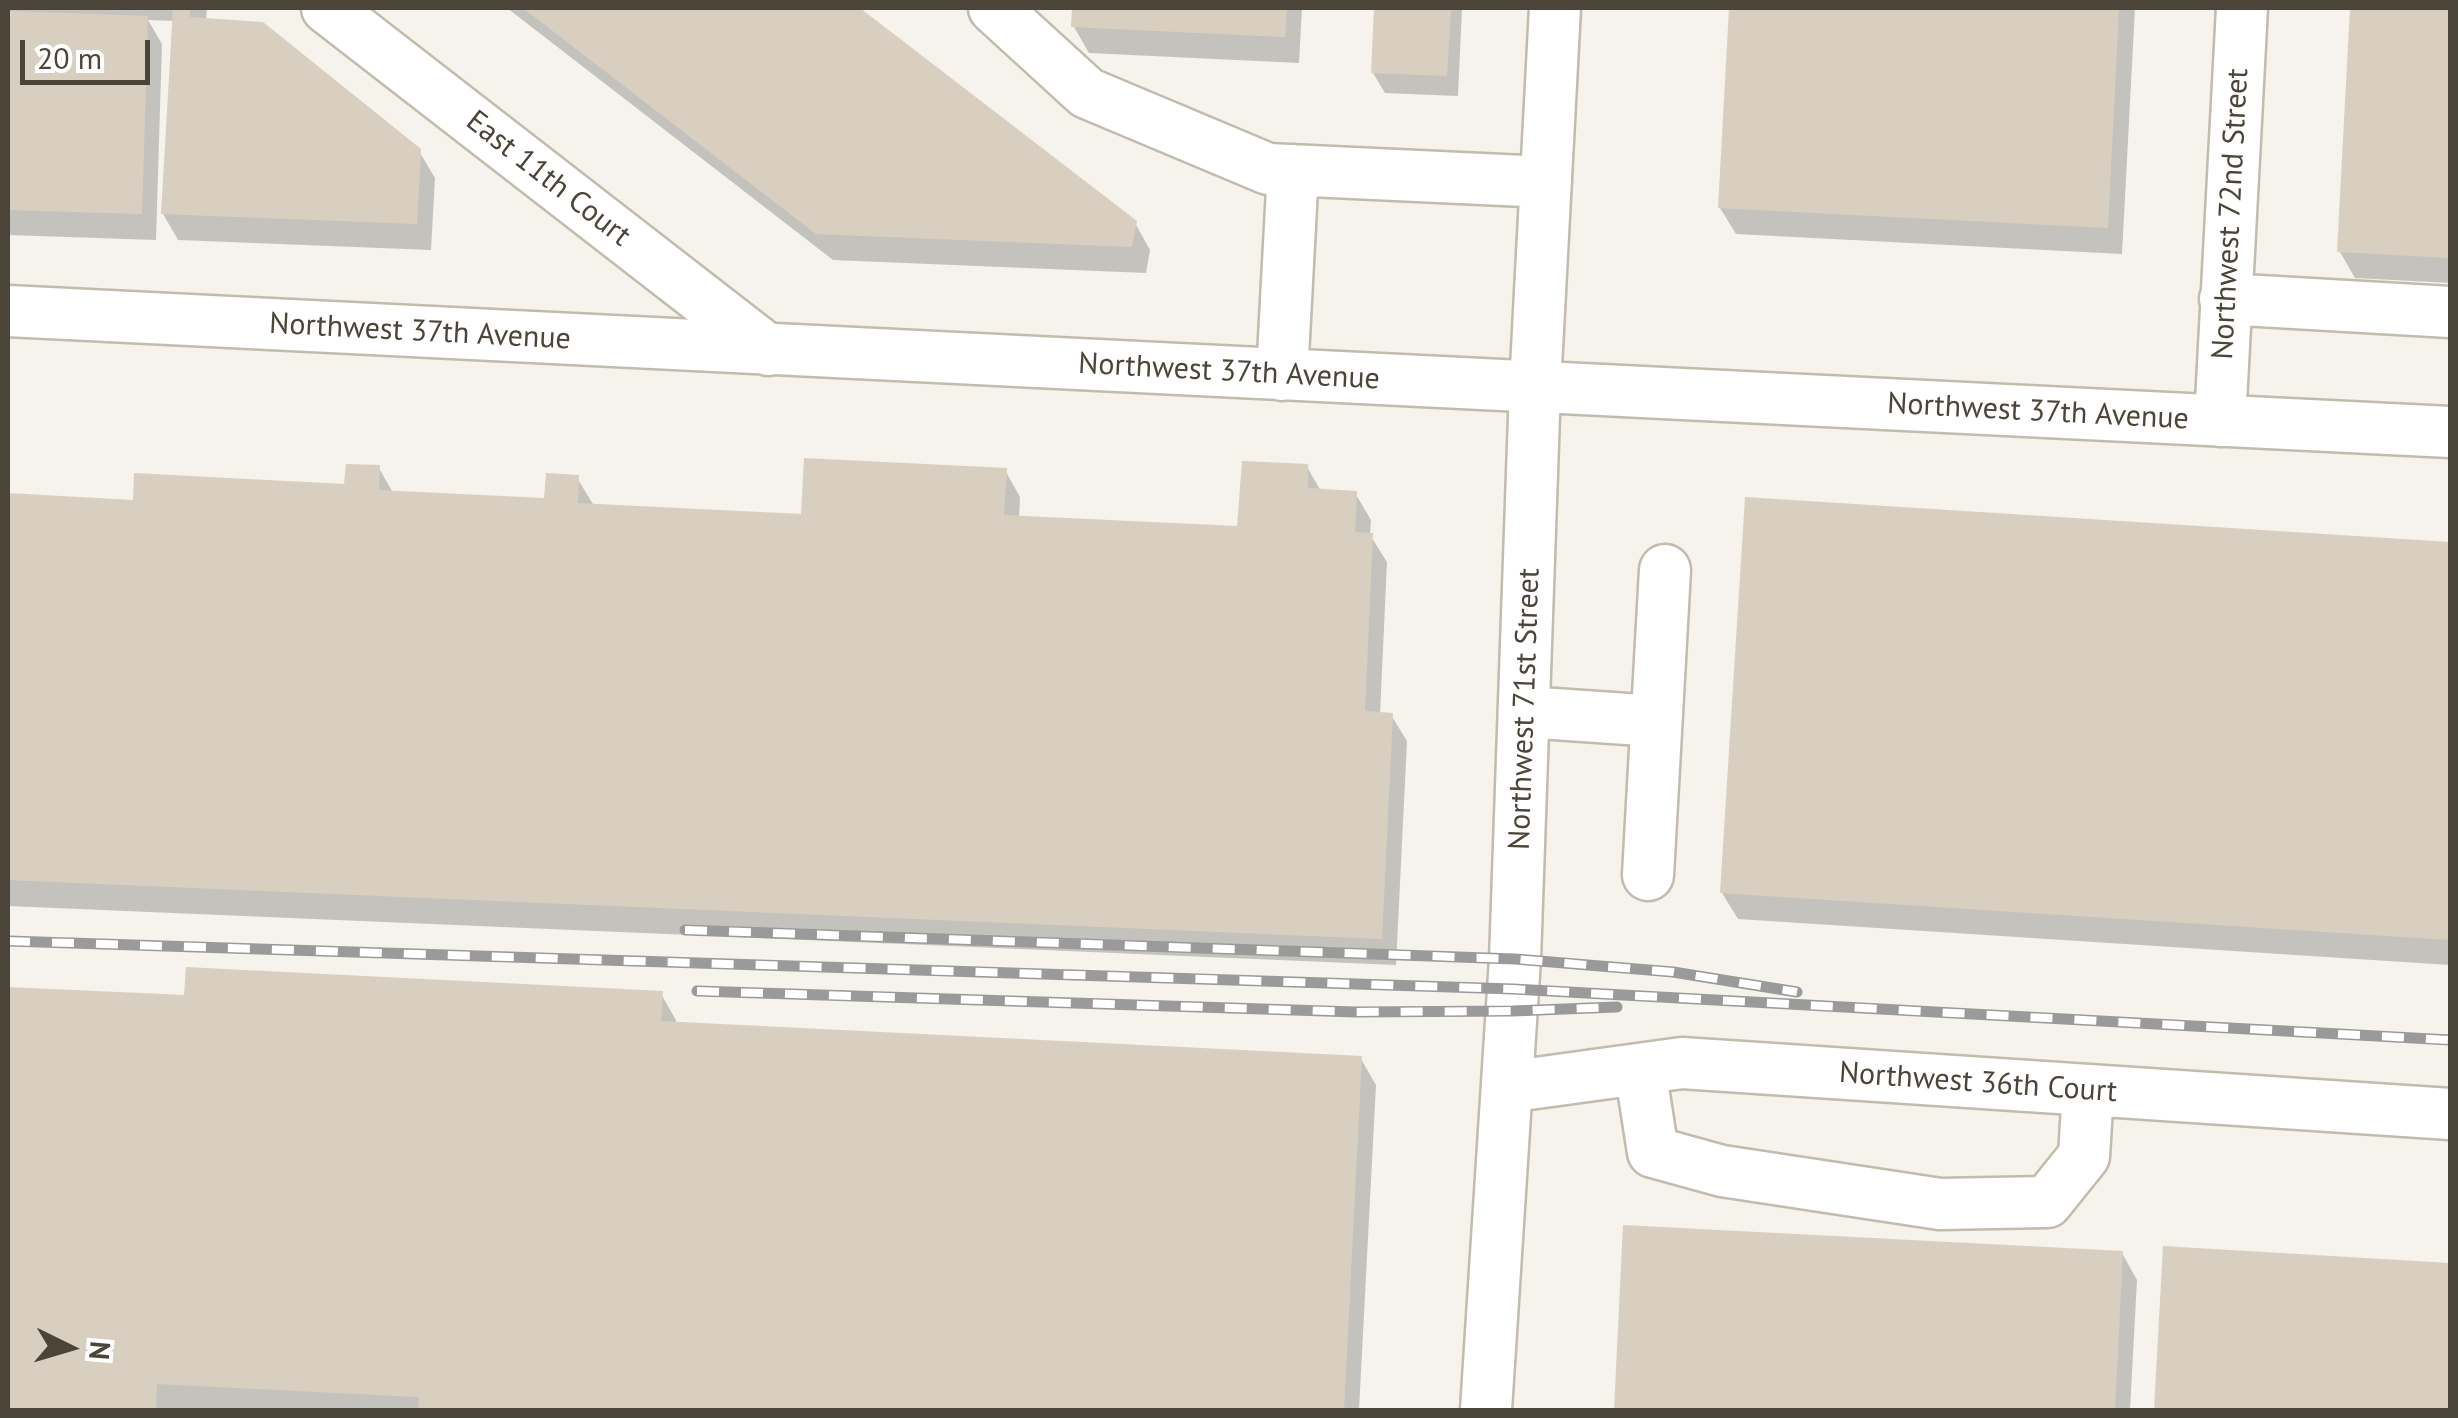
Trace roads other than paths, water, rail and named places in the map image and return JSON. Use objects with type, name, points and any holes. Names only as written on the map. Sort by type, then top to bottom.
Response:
[{"type":"street","name":"East 11th Court","points":[[328,8],[768,350]]},
{"type":"street","points":[[994,8],[1087,93],[1268,169],[1546,182]]},
{"type":"street","name":"Northwest 71st Street","points":[[1486,1410],[1516,959],[1535,387],[1555,8]]},
{"type":"street","name":"Northwest 72nd Street","points":[[2220,421],[2242,8]]},
{"type":"street","points":[[1282,375],[1292,170]]},
{"type":"street","points":[[2225,299],[2450,312]]},
{"type":"street","name":"Northwest 37th Avenue","points":[[8,312],[2450,432]]},
{"type":"street","points":[[1648,874],[1665,570]]},
{"type":"street","points":[[1525,712],[1656,721]]},
{"type":"street","name":"Northwest 36th Court","points":[[1507,1088],[1682,1063],[2450,1114]]},
{"type":"street","points":[[1640,1069],[1653,1152],[1722,1171],[1940,1204],[2046,1202],[2084,1156],[2088,1090]]},
{"type":"railway","points":[[685,930],[1515,959],[1673,972],[1797,992]]},
{"type":"railway","points":[[8,941],[1513,989],[2450,1040]]},
{"type":"railway","points":[[697,991],[1356,1012],[1617,1007]]}]
